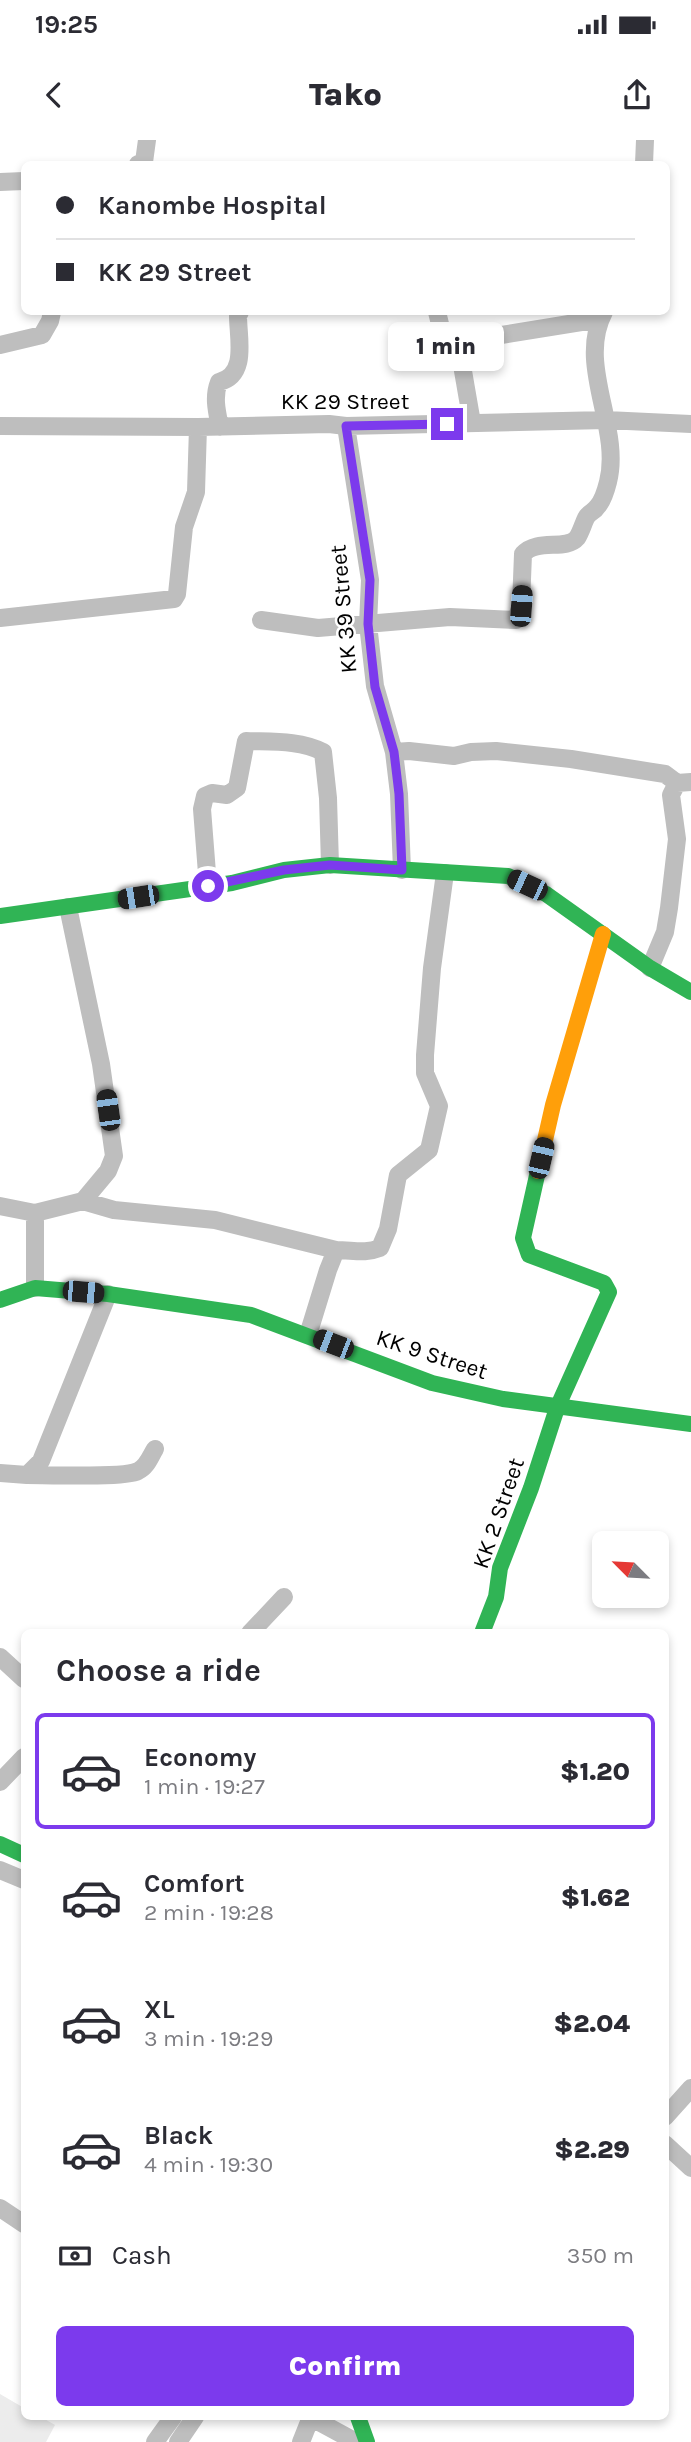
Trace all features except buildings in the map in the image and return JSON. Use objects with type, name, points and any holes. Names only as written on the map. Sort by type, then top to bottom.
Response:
[{"type":"street","points":[[144,161],[147,140]]},
{"type":"street","points":[[644,161],[645,140]]},
{"type":"street","points":[[0,182],[21,181]]},
{"type":"street","points":[[0,345],[42,335],[51,315]]},
{"type":"street","points":[[220,427],[216,388],[219,382],[227,380],[237,370],[240,356],[237,324],[239,315]]},
{"type":"street","points":[[261,620],[318,628],[450,617],[516,620],[521,606],[523,554],[528,548],[576,540],[589,513],[597,509],[608,481],[606,420],[597,373],[596,345],[602,315],[445,344],[438,315]]},
{"type":"street","points":[[458,342],[472,423]]},
{"type":"street","name":"KK 29 Street","points":[[0,426],[198,428],[606,420],[691,424]]},
{"type":"street","name":"KK 39 Street","points":[[346,426],[370,580],[368,624],[375,687],[394,752],[399,794],[402,870]]},
{"type":"street","points":[[0,618],[174,599],[177,594],[186,521],[196,492],[198,428]]},
{"type":"street","points":[[208,886],[202,809],[205,796],[212,793],[227,795],[237,788],[246,741],[312,746],[323,752],[328,798],[330,865]]},
{"type":"street","points":[[394,752],[454,756],[496,751],[571,759],[665,774],[684,783],[671,795],[677,838],[669,908],[666,932],[650,968]]},
{"type":"street","points":[[0,916],[208,886],[284,870],[330,865],[508,876],[546,894],[650,968],[691,992]]},
{"type":"street","points":[[83,1200],[114,1210],[215,1220],[337,1250],[353,1250],[365,1254],[380,1248],[388,1229],[398,1175],[429,1150],[439,1106],[425,1073],[425,1055],[432,968],[445,873]]},
{"type":"street","points":[[0,1206],[35,1213],[83,1200],[102,1179],[114,1156],[101,1064],[68,907]]},
{"type":"street","name":"KK 2 Street","points":[[484,1629],[496,1597],[500,1568],[531,1489],[557,1408],[609,1292],[608,1287],[529,1255],[523,1238],[553,1105],[603,933]]},
{"type":"street","points":[[34,1287],[35,1213]]},
{"type":"street","points":[[308,1335],[337,1250]]},
{"type":"street","name":"KK 9 Street","points":[[0,1300],[34,1287],[108,1294],[251,1315],[432,1383],[557,1408],[691,1424]]},
{"type":"street","points":[[26,1475],[41,1461],[108,1294]]},
{"type":"street","points":[[0,1473],[26,1475],[137,1472],[146,1465],[155,1449]]},
{"type":"street","points":[[254,1629],[284,1597]]},
{"type":"street","points":[[0,1657],[21,1676]]},
{"type":"street","points":[[0,1782],[21,1760]]},
{"type":"street","points":[[0,1844],[21,1854]]},
{"type":"street","points":[[0,1870],[21,1880]]},
{"type":"street","points":[[669,2113],[691,2088]]},
{"type":"street","points":[[669,2148],[691,2168]]},
{"type":"street","points":[[0,2208],[21,2222]]},
{"type":"street","points":[[155,2442],[171,2420]]},
{"type":"street","points":[[178,2442],[193,2420]]},
{"type":"street","points":[[300,2442],[309,2420]]},
{"type":"street","points":[[316,2420],[356,2442]]},
{"type":"street","points":[[359,2420],[367,2442]]},
{"type":"shaded area","points":[[0,2394],[21,2406],[21,2420],[46,2420],[55,2425],[46,2442],[0,2442]]},
{"type":"traffic: fast","points":[[0,916],[232,883],[284,870],[330,865],[508,876],[546,894],[650,968],[691,992]]},
{"type":"traffic: fast","points":[[484,1629],[496,1597],[500,1568],[531,1488],[557,1408],[609,1292],[604,1283],[529,1255],[523,1238],[538,1171]]},
{"type":"traffic: fast","points":[[0,1300],[35,1288],[108,1294],[251,1315],[432,1383],[503,1399],[691,1424]]},
{"type":"traffic: fast","points":[[0,1844],[21,1854]]},
{"type":"traffic: fast","points":[[359,2420],[367,2442]]},
{"type":"traffic: slow","points":[[538,1171],[553,1105],[603,934]]},
{"type":"route","points":[[208,886],[284,870],[330,865],[402,870],[399,794],[394,752],[375,687],[368,624],[370,580],[346,426],[447,424]]}]
